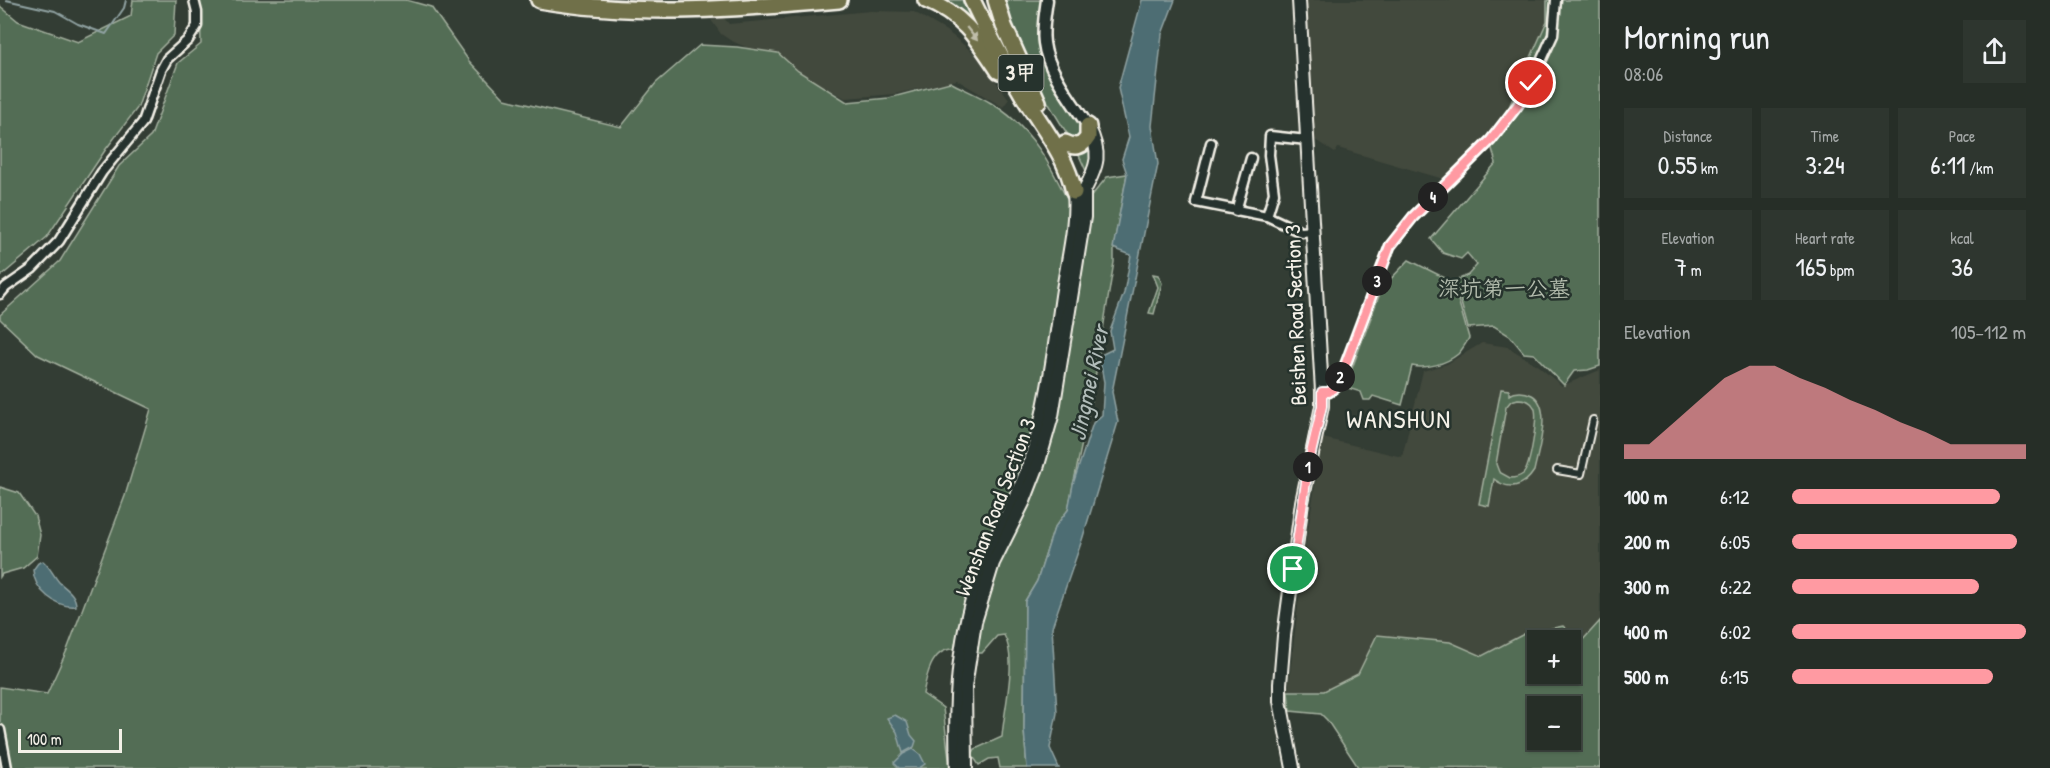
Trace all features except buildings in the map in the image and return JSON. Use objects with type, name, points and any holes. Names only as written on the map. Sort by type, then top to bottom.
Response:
[{"type":"highway","points":[[539,0],[590,8],[656,11],[778,6],[839,0]]},
{"type":"highway","points":[[732,8],[777,0]]},
{"type":"highway","points":[[926,0],[955,15],[968,28],[1015,95],[1048,135]]},
{"type":"highway","name":"3甲","points":[[972,0],[1014,81],[1065,161],[1079,191]]},
{"type":"highway","name":"3甲","points":[[984,0],[1014,62],[1065,143],[1079,171],[1079,191]]},
{"type":"highway","points":[[996,0],[1004,26],[1038,102]]},
{"type":"highway","points":[[1065,143],[1072,146],[1081,145],[1088,137],[1088,126]]},
{"type":"main road","name":"Beishen Road Section 3","points":[[1293,768],[1280,701],[1282,665],[1302,502],[1322,406],[1299,0]]},
{"type":"main road","points":[[1079,191],[1095,170],[1098,156],[1094,138],[1088,126]]},
{"type":"main road","name":"Wenshan Road Section 3","points":[[957,768],[956,708],[962,673],[982,594],[993,563],[1024,501],[1038,465],[1052,416],[1084,217],[1079,191]]},
{"type":"main road","name":"Wenshan Road Section 3","points":[[962,673],[966,768]]},
{"type":"street","points":[[0,294],[3,285],[32,269],[59,241],[102,171],[143,122],[167,59],[188,40],[197,26],[194,0]]},
{"type":"street","points":[[1047,0],[1043,33],[1045,51],[1054,71],[1088,126]]},
{"type":"street","points":[[1322,392],[1329,392],[1335,387],[1343,371],[1390,246],[1413,217],[1491,140],[1518,105],[1531,83],[1553,34],[1556,0]]},
{"type":"street","points":[[1267,216],[1274,193],[1268,146],[1269,136],[1306,140]]},
{"type":"street","points":[[1211,143],[1196,202],[1267,216],[1301,232],[1313,231]]},
{"type":"street","points":[[1236,211],[1251,159]]},
{"type":"street","points":[[1557,470],[1581,474],[1593,420]]},
{"type":"street","points":[[0,730],[7,768]]},
{"type":"shaded area","points":[[697,0],[719,0],[723,17],[729,24],[871,11],[914,12],[948,32],[976,55],[1009,99],[1003,107],[957,80],[895,94],[845,98],[772,59],[730,40],[721,34]]},
{"type":"shaded area","points":[[1305,0],[1547,0],[1547,21],[1509,107],[1489,138],[1447,180],[1338,148],[1335,153],[1310,139]]},
{"type":"shaded area","points":[[1482,343],[1508,347],[1538,366],[1562,386],[1600,370],[1600,682],[1581,653],[1581,630],[1566,630],[1563,626],[1544,630],[1527,630],[1527,633],[1482,656],[1450,642],[1358,674],[1324,691],[1288,691],[1305,547],[1323,438],[1402,457],[1423,371],[1447,364]]},
{"type":"green space","points":[[133,0],[176,0],[174,35],[156,53],[138,107],[106,149],[47,237],[0,277],[0,6],[18,21],[78,42],[131,16]]},
{"type":"green space","points":[[200,0],[406,0],[431,7],[469,61],[505,99],[621,127],[656,83],[700,45],[778,53],[798,71],[847,102],[889,98],[950,82],[991,103],[1020,125],[1042,153],[1075,216],[1107,177],[1127,174],[1114,244],[1114,262],[1093,390],[1068,510],[1054,528],[1037,581],[1025,601],[1024,730],[1027,768],[1000,768],[998,758],[989,759],[979,765],[972,755],[975,749],[1002,737],[1010,671],[1008,645],[1004,635],[997,636],[982,653],[957,649],[946,650],[939,654],[931,666],[923,694],[943,708],[950,768],[0,768],[0,687],[47,694],[67,650],[125,496],[151,409],[38,355],[0,319],[0,315],[60,261],[119,166],[151,136],[178,63],[201,44]]},
{"type":"green space","points":[[948,0],[963,0],[986,44],[963,13]]},
{"type":"green space","points":[[1001,0],[1041,0],[1038,32],[1040,53],[1049,75],[1083,128],[1080,139],[1070,138],[1040,88],[1022,54]]},
{"type":"green space","name":"深坑第一公墓","points":[[1547,0],[1600,0],[1600,366],[1574,371],[1564,385],[1534,354],[1524,353],[1510,336],[1494,326],[1468,328],[1455,281],[1468,275],[1477,265],[1467,253],[1461,259],[1443,253],[1431,239],[1496,163],[1489,138],[1509,107],[1547,21]]},
{"type":"green space","points":[[1090,144],[1093,156],[1087,173],[1077,151]]},
{"type":"green space","points":[[1409,260],[1453,282],[1469,338],[1458,354],[1448,361],[1430,366],[1412,366],[1402,405],[1373,396],[1370,400],[1364,400],[1361,392],[1345,387],[1382,288]]},
{"type":"green space","points":[[1153,274],[1158,275],[1162,283],[1154,314],[1149,313],[1158,287]]},
{"type":"green space","points":[[1501,389],[1509,390],[1509,395],[1520,392],[1532,395],[1542,409],[1543,419],[1534,471],[1526,481],[1516,486],[1505,485],[1494,479],[1489,506],[1479,504]],"holes":[[[1525,400],[1534,407],[1535,430],[1526,470],[1520,476],[1510,478],[1499,472],[1496,464],[1506,407],[1511,401]]]},
{"type":"green space","points":[[0,487],[19,493],[35,516],[40,535],[37,556],[23,568],[2,574],[0,577]]},
{"type":"green space","points":[[1600,621],[1600,768],[1358,767],[1321,714],[1290,711],[1288,691],[1324,691],[1358,674],[1377,635],[1450,642],[1482,656],[1527,633],[1527,684],[1581,684],[1581,642]]},
{"type":"green space","points":[[1563,626],[1568,630],[1544,630]]},
{"type":"water","points":[[1142,0],[1175,0],[1162,34],[1152,126],[1158,164],[1112,392],[1118,422],[1082,540],[1052,627],[1057,713],[1050,748],[1059,768],[1027,768],[1024,730],[1025,601],[1037,581],[1054,528],[1068,510],[1073,484],[1093,423],[1102,415],[1104,382],[1099,356],[1113,349],[1110,331],[1124,293],[1131,255],[1113,248],[1127,174],[1122,159],[1129,137],[1118,88]]},
{"type":"water","points":[[43,561],[59,582],[73,595],[76,606],[54,601],[42,591],[34,577],[33,570],[38,563]]},
{"type":"water","points":[[895,715],[907,722],[911,735],[916,741],[914,747],[903,753],[897,732],[887,718]]},
{"type":"water","points":[[913,749],[920,754],[925,764],[919,768],[899,768],[894,763],[903,754]]},
{"type":"waterway","points":[[6,0],[55,11],[78,24],[106,34],[124,8],[126,0]]},
{"type":"district","name":"WANSHUN","points":[[1399,419]]},
{"type":"route","points":[[1293,569],[1309,462],[1322,406],[1322,392],[1329,392],[1335,387],[1343,371],[1390,246],[1413,217],[1491,140],[1518,105],[1531,83]]},
{"type":"water label","name":"Jingmei River","points":[[1089,383]]}]
